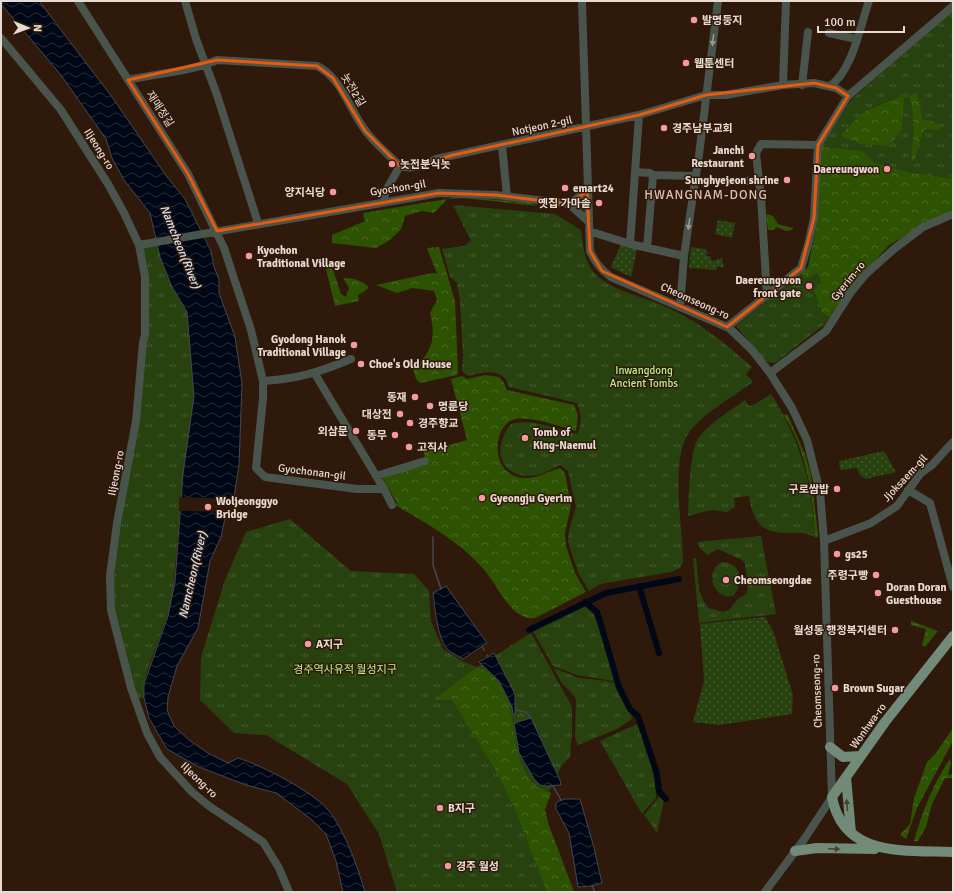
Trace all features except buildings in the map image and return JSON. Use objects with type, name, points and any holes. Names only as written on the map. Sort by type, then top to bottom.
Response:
[{"type":"main road","name":"Wonhwa-ro","points":[[832,797],[885,722],[953,636]]},
{"type":"main road","points":[[830,747],[842,757],[860,756]]},
{"type":"main road","points":[[846,777],[851,833]]},
{"type":"main road","points":[[832,797],[833,806],[840,820],[851,833],[865,844],[886,849]]},
{"type":"main road","points":[[796,851],[817,848],[953,852]]},
{"type":"street","name":"재매정길","points":[[78,1],[188,174],[215,231]]},
{"type":"street","points":[[185,1],[196,39],[218,95],[258,223]]},
{"type":"street","name":"Cheomseong-ro","points":[[582,1],[590,251],[595,262],[602,271],[610,277],[727,327],[752,350],[770,373],[792,408],[807,440],[820,492],[824,541],[832,797]]},
{"type":"street","points":[[680,307],[684,256],[718,1]]},
{"type":"street","points":[[783,85],[786,1]]},
{"type":"street","points":[[848,96],[830,86],[835,82],[847,66],[869,1]]},
{"type":"street","points":[[727,327],[801,268],[814,218],[818,145],[848,96],[953,6],[953,1]]},
{"type":"street","points":[[802,85],[808,32]]},
{"type":"street","points":[[829,33],[856,39]]},
{"type":"street","name":"Iljeong-ro","points":[[1,38],[61,110],[108,184],[139,245],[145,277],[145,335],[143,342],[136,421],[117,523],[110,576],[111,610],[131,688],[146,733],[160,757],[192,792],[209,806],[263,842],[279,868],[289,892]]},
{"type":"street","name":"놋전2길","points":[[128,80],[206,64],[217,60],[317,66],[325,70],[333,78],[365,131],[400,166]]},
{"type":"street","name":"Notjeon 2-gil","points":[[400,166],[407,168],[416,167],[436,159],[586,128],[639,115],[706,95],[725,95],[783,85],[802,85],[814,83],[830,86]]},
{"type":"street","points":[[630,244],[639,115]]},
{"type":"street","points":[[767,296],[761,197],[756,153],[761,144],[818,145]]},
{"type":"street","points":[[502,146],[507,196]]},
{"type":"street","points":[[384,202],[385,192],[400,166]]},
{"type":"street","points":[[635,172],[650,173],[653,175],[759,181]]},
{"type":"street","points":[[647,248],[653,175]]},
{"type":"street","name":"Gyochon-gil","points":[[139,245],[258,223],[439,193],[459,192],[507,196],[588,206]]},
{"type":"street","points":[[588,192],[569,204],[589,226],[630,244],[684,256]]},
{"type":"street","name":"Gyerim-ro","points":[[770,373],[826,331],[866,273],[894,249],[923,228],[953,214]]},
{"type":"street","name":"Gyochonan-gil","points":[[215,231],[224,248],[251,330],[263,381],[256,468],[264,477],[357,489],[384,489]]},
{"type":"street","points":[[263,381],[290,380],[315,374],[351,359]]},
{"type":"street","points":[[315,374],[384,489],[392,505]]},
{"type":"street","name":"Jjoksaem-gil","points":[[824,541],[882,517],[897,506],[921,473],[932,465],[953,442]]},
{"type":"street","points":[[376,476],[425,461]]},
{"type":"street","points":[[908,490],[930,504],[953,587]]},
{"type":"street","name":"Wonhwa-ro","points":[[766,892],[796,851],[832,797]]},
{"type":"street","name":"Wonhwa-ro","points":[[760,892],[801,836],[808,833]]},
{"type":"highlighted area","points":[[217,60],[317,66],[333,78],[365,131],[400,166],[416,167],[453,155],[639,115],[706,95],[814,83],[836,88],[848,96],[818,145],[814,218],[801,268],[727,327],[602,271],[590,251],[587,191],[569,204],[496,195],[439,193],[217,231],[188,174],[128,80]]},
{"type":"green space","name":"Daereungwon","points":[[953,9],[953,209],[889,245],[863,273],[825,324],[775,363],[766,362],[736,326],[808,267],[817,224],[822,147],[829,133],[852,99]]},
{"type":"green space","points":[[917,93],[923,120],[932,121],[941,127],[938,130],[926,129],[923,131],[915,159],[911,162],[913,112],[909,96]]},
{"type":"green space","points":[[904,95],[902,129],[889,146],[861,144],[840,136],[859,116],[866,111]]},
{"type":"green space","points":[[822,147],[862,151],[875,163],[911,173],[953,179],[953,209],[889,245],[863,273],[829,316],[823,314],[814,290],[822,283],[817,273],[805,279],[801,272],[808,267],[817,224]]},
{"type":"green space","points":[[456,196],[530,203],[538,206],[464,198],[447,199]]},
{"type":"green space","points":[[447,199],[434,213],[422,211],[405,216],[401,229],[390,240],[376,248],[332,243],[332,235],[365,221],[363,213]]},
{"type":"green space","name":"Inwangdong Ancient Tombs","points":[[453,205],[555,214],[581,230],[582,242],[589,265],[596,275],[603,281],[671,309],[693,321],[733,350],[752,367],[746,374],[753,382],[696,424],[690,431],[684,443],[680,458],[679,476],[683,562],[680,568],[671,572],[600,584],[589,591],[578,572],[568,542],[569,530],[576,507],[568,471],[560,465],[537,475],[525,476],[515,473],[507,468],[503,462],[501,444],[511,424],[527,422],[536,423],[577,434],[581,422],[580,415],[577,403],[509,387],[503,376],[493,372],[468,376],[462,371],[463,356],[460,301],[457,283],[450,277],[442,249],[464,246],[471,241]]},
{"type":"green space","points":[[767,214],[773,216],[778,224],[793,228],[792,230],[786,231],[776,227],[773,230],[768,230]]},
{"type":"green space","points":[[718,220],[735,223],[732,238],[715,234]]},
{"type":"green space","points":[[156,242],[171,283],[187,312],[194,396],[183,475],[172,603],[147,671],[144,684],[144,698],[135,699],[111,610],[110,576],[135,429],[146,309],[139,245]]},
{"type":"green space","points":[[621,244],[637,249],[631,277],[611,267]]},
{"type":"green space","points":[[439,247],[455,301],[458,371],[457,375],[420,383],[416,379],[413,369],[429,350],[433,337],[430,313],[437,300],[434,291],[412,288],[397,293],[376,285],[432,273],[437,274],[427,248]]},
{"type":"green space","points":[[691,247],[705,249],[708,253],[706,256],[710,256],[712,261],[722,258],[724,267],[717,267],[717,270],[689,268]]},
{"type":"green space","points":[[332,267],[341,294],[346,297],[349,288],[343,278],[357,280],[367,285],[369,288],[358,295],[359,301],[335,306],[326,269]]},
{"type":"green space","name":"Gyeongju Gyerim","points":[[485,375],[499,377],[507,390],[574,405],[578,415],[576,431],[538,420],[523,418],[516,419],[508,423],[502,429],[499,438],[499,459],[504,468],[511,474],[522,478],[528,478],[542,475],[560,468],[565,473],[571,506],[565,533],[566,546],[575,573],[586,592],[535,618],[527,618],[513,609],[486,572],[455,543],[432,527],[395,505],[397,503],[382,477],[425,462],[424,452],[467,440],[451,379],[462,376],[467,379]]},
{"type":"green space","points":[[771,394],[790,428],[803,462],[811,497],[815,535],[813,536],[801,533],[779,533],[765,528],[756,519],[749,496],[734,498],[735,507],[727,512],[711,510],[688,516],[691,463],[699,437],[715,422],[745,400],[748,405],[752,406]]},
{"type":"green space","points":[[787,414],[805,454],[811,475],[818,534],[817,538],[813,536],[815,535],[814,520],[807,473],[798,443],[784,415]]},
{"type":"green space","points":[[884,451],[896,472],[866,479],[860,475],[857,468],[840,470],[839,461]]},
{"type":"green space","name":"경주역사유적 월성지구","points":[[290,519],[351,571],[414,574],[429,591],[431,621],[443,649],[462,661],[477,667],[531,633],[572,707],[570,757],[562,765],[549,792],[551,793],[545,809],[548,823],[574,892],[397,892],[379,834],[347,784],[266,735],[234,733],[200,700],[201,657],[225,580],[246,532]]},
{"type":"green space","points":[[761,536],[776,614],[699,623],[693,558],[696,558],[699,590],[704,602],[709,608],[723,612],[729,610],[738,599],[746,594],[748,588],[745,564],[742,560],[718,549],[707,555],[699,547],[698,542]]},
{"type":"green space","points":[[722,562],[729,563],[734,566],[739,574],[739,586],[733,596],[720,594],[713,584],[713,572],[716,566]]},
{"type":"green space","points":[[583,604],[594,615],[608,654],[614,681],[577,675],[553,666],[533,631]]},
{"type":"green space","points":[[765,617],[773,631],[793,695],[792,714],[719,725],[693,722],[704,681],[700,624]]},
{"type":"green space","points":[[911,621],[938,631],[925,647],[922,645],[926,629],[911,625]]},
{"type":"green space","points":[[477,667],[489,673],[498,681],[504,691],[511,716],[518,754],[522,766],[533,785],[551,793],[545,809],[548,823],[574,892],[547,892],[514,807],[495,769],[452,700],[433,699]]},
{"type":"green space","points":[[554,668],[579,678],[615,683],[618,693],[632,719],[617,729],[578,745],[575,737],[576,700],[561,682]]},
{"type":"green space","points":[[637,724],[650,761],[656,790],[656,798],[642,814],[600,741]]},
{"type":"green space","points":[[953,728],[953,741],[917,808],[906,839],[900,835],[910,824],[914,798],[927,762],[936,753]]},
{"type":"green space","points":[[950,759],[951,763],[948,775],[953,774],[953,778],[945,778],[932,804],[926,827],[918,841],[914,841],[929,798],[938,778]]},
{"type":"green space","points":[[659,797],[664,800],[657,833],[644,815]]},
{"type":"water","name":"Namcheon(River)","points":[[1,1],[39,1],[112,97],[167,177],[185,199],[211,251],[214,267],[219,279],[219,293],[235,337],[242,384],[239,465],[234,497],[226,513],[221,537],[210,561],[198,628],[177,666],[168,697],[167,710],[174,726],[189,740],[208,753],[228,763],[238,758],[260,767],[300,788],[322,804],[335,819],[346,839],[365,892],[343,892],[336,861],[326,834],[311,819],[276,793],[246,785],[199,767],[167,749],[149,718],[144,698],[144,684],[168,616],[175,582],[183,474],[194,396],[187,312],[171,285],[160,257],[150,213],[124,180],[112,158],[106,139],[61,75],[1,4]]},
{"type":"water","points":[[446,586],[487,643],[463,659],[447,649],[439,630],[433,593]]},
{"type":"water","points":[[494,653],[515,694],[515,715],[513,715],[512,707],[499,681],[479,662]]},
{"type":"water","points":[[531,718],[561,785],[540,785],[534,779],[519,753],[514,723]]},
{"type":"water","points":[[565,799],[580,799],[602,883],[592,886],[578,887],[569,833],[555,807],[557,802]]},
{"type":"pier","name":"Woljeonggyo Bridge","points":[[179,497],[235,499],[229,512],[179,511]]},
{"type":"waterway","points":[[433,537],[433,565],[441,589]]},
{"type":"waterway","points":[[529,630],[606,593],[679,579]]},
{"type":"waterway","points":[[639,586],[659,653]]},
{"type":"waterway","points":[[585,602],[597,612],[619,687],[630,709],[638,716],[657,774],[659,791],[666,799]]},
{"type":"waterway","points":[[482,646],[484,650]]},
{"type":"waterway","points":[[516,710],[526,712],[531,718]]},
{"type":"waterway","points":[[553,786],[561,800]]},
{"type":"waterway","points":[[592,886],[595,892]]},
{"type":"place","name":"발명둥지","points":[[694,20]]},
{"type":"place","name":"웹툰센터","points":[[686,63]]},
{"type":"place","name":"경주남부교회","points":[[664,128]]},
{"type":"place","name":"Janchi Restaurant","points":[[752,156]]},
{"type":"place","name":"놋전분식놋","points":[[392,164]]},
{"type":"place","name":"Daereungwon","points":[[887,169]]},
{"type":"place","name":"Sunghyejeon shrine","points":[[787,180]]},
{"type":"place","name":"emart24","points":[[565,188]]},
{"type":"place","name":"양지식당","points":[[333,192]]},
{"type":"place","name":"옛집 가마솥","points":[[599,203]]},
{"type":"place","name":"Kyochon Traditional Village","points":[[249,256]]},
{"type":"place","name":"Daereungwon front gate","points":[[809,286]]},
{"type":"place","name":"Gyodong Hanok Traditional Village","points":[[354,345]]},
{"type":"place","name":"Choe's Old House","points":[[361,364]]},
{"type":"place","name":"동재","points":[[415,397]]},
{"type":"place","name":"명룬당","points":[[430,406]]},
{"type":"place","name":"대상전","points":[[400,414]]},
{"type":"place","name":"경주향교","points":[[410,423]]},
{"type":"place","name":"외삼문","points":[[356,431]]},
{"type":"place","name":"동무","points":[[395,435]]},
{"type":"place","name":"Tomb of King-Naemul","points":[[525,438]]},
{"type":"place","name":"고직사","points":[[409,447]]},
{"type":"place","name":"구로쌈밥","points":[[837,489]]},
{"type":"place","name":"Gyeongju Gyerim","points":[[482,498]]},
{"type":"place","name":"Woljeonggyo Bridge","points":[[208,507]]},
{"type":"place","name":"gs25","points":[[837,554]]},
{"type":"place","name":"주령구빵","points":[[876,575]]},
{"type":"place","name":"Cheomseongdae","points":[[726,580]]},
{"type":"place","name":"Doran Doran Guesthouse","points":[[878,593]]},
{"type":"place","name":"월성동 행정복지센터","points":[[895,630]]},
{"type":"place","name":"A지구","points":[[308,644]]},
{"type":"place","name":"Brown Sugar","points":[[835,688]]},
{"type":"place","name":"B지구","points":[[440,808]]},
{"type":"place","name":"경주 월성","points":[[448,866]]},
{"type":"district","name":"HWANGNAM-DONG","points":[[706,195]]}]
